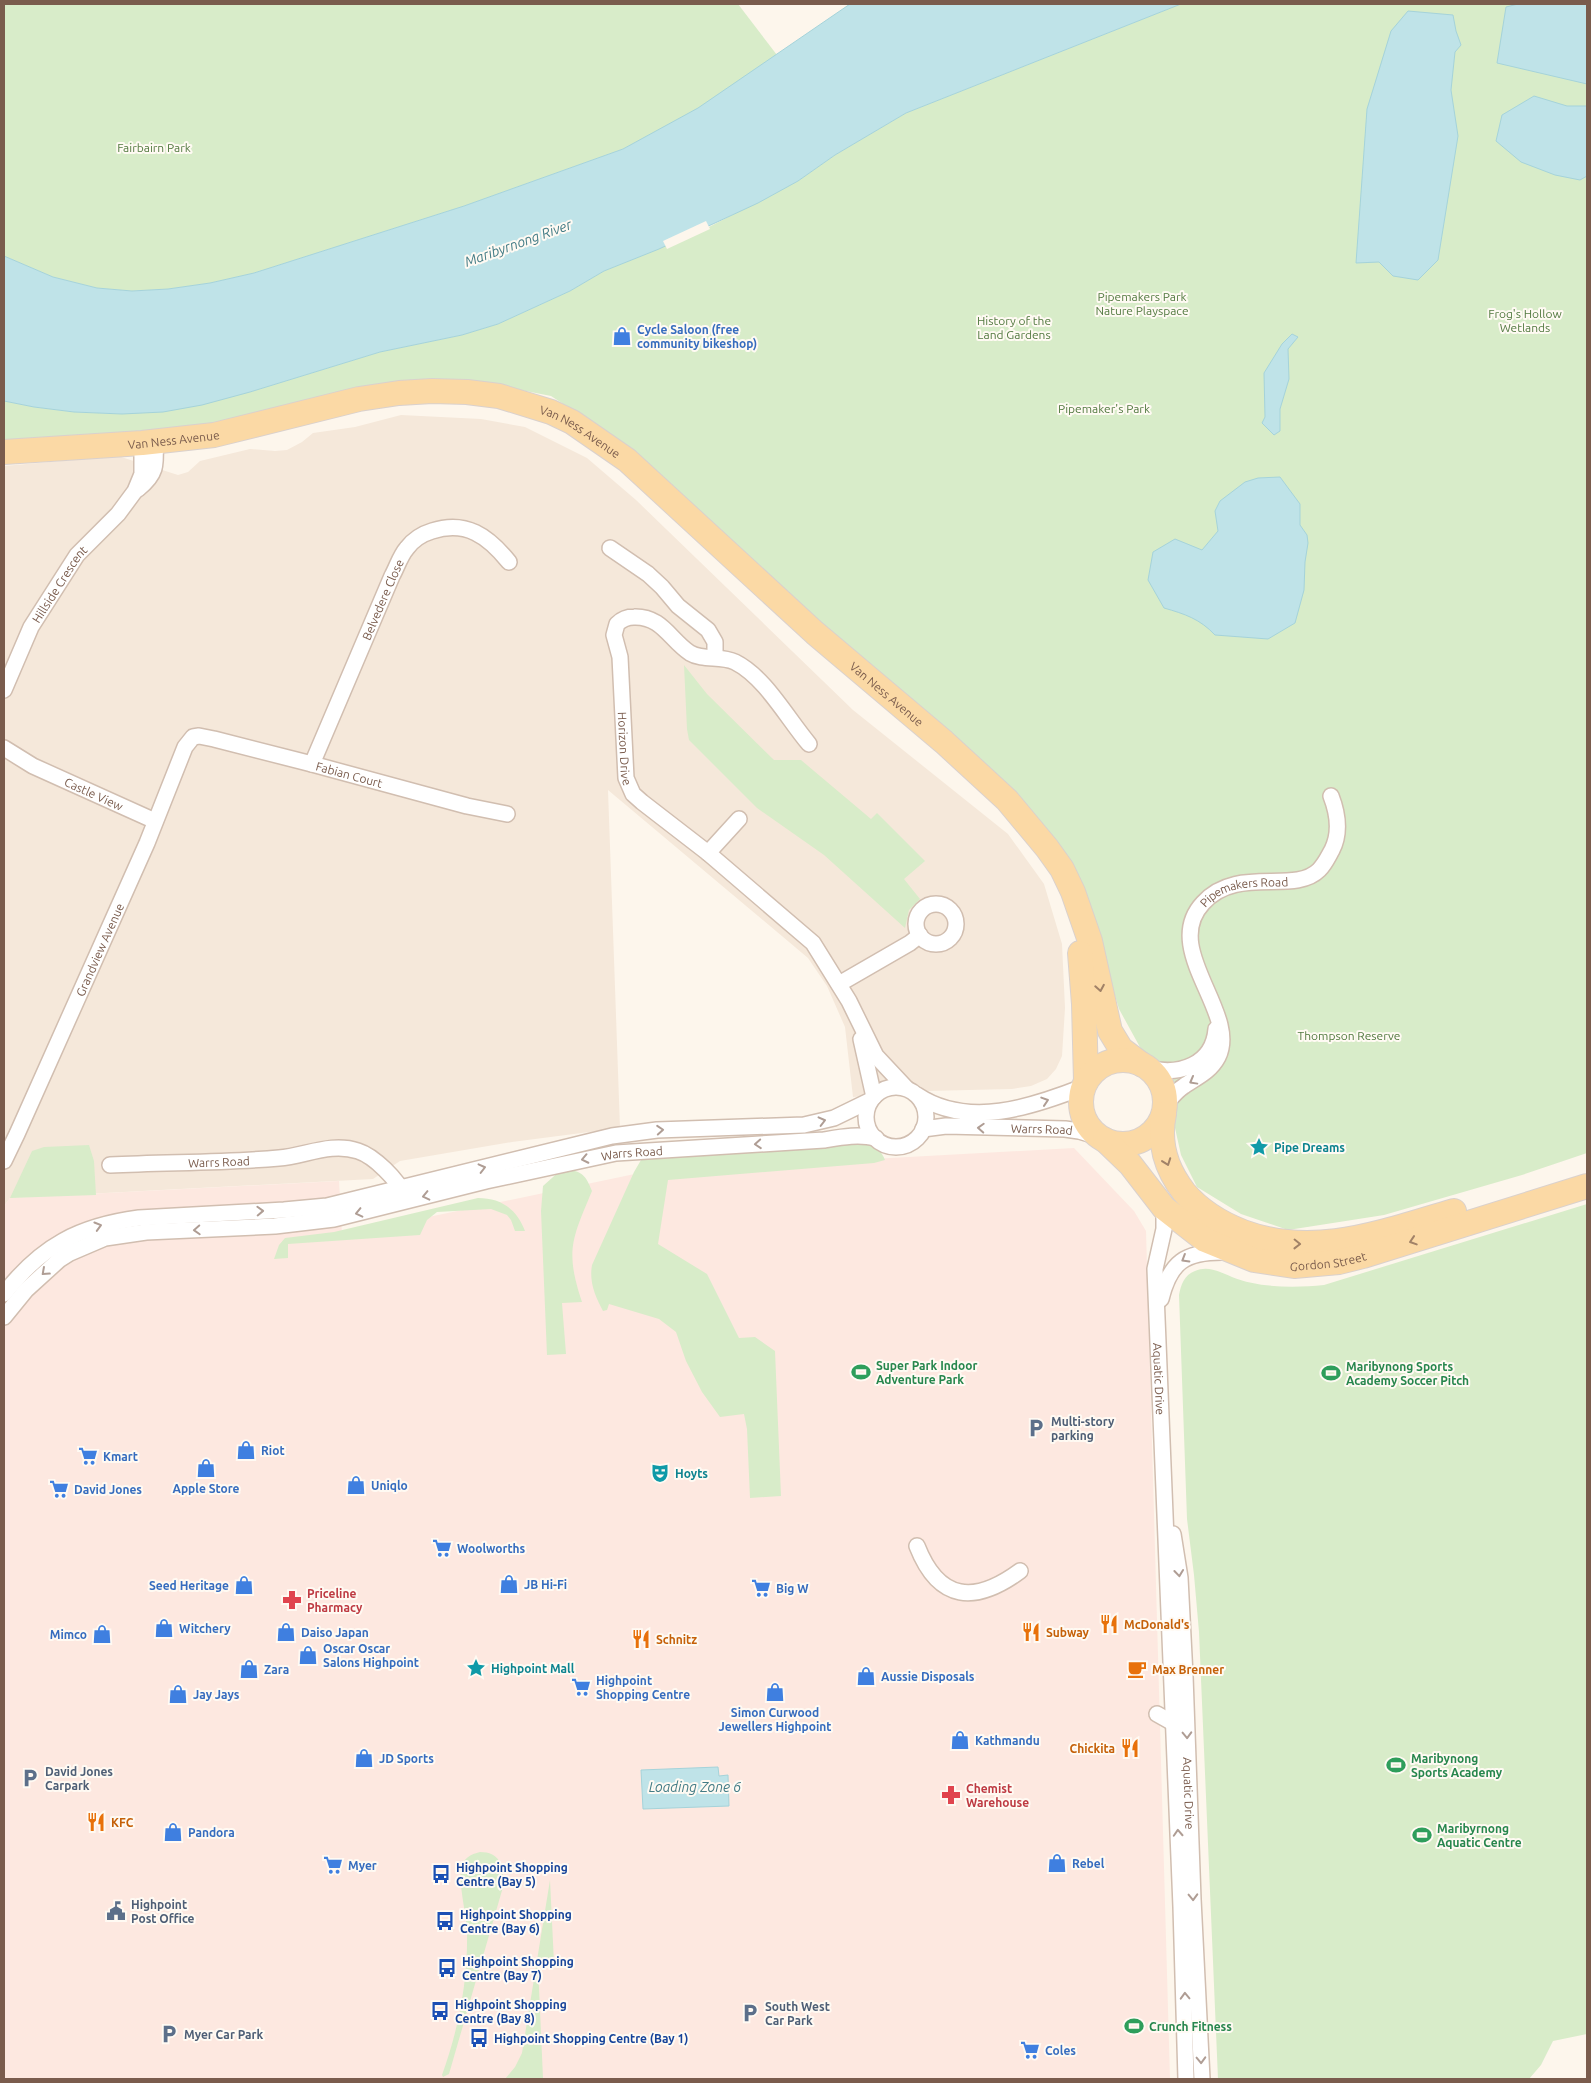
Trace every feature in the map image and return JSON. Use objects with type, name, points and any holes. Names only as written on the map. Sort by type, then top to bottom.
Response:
[{"type":"main road","name":"Van Ness Avenue","points":[[4,452],[148,443],[214,435],[359,398],[398,393],[467,392],[499,396],[551,412],[590,433],[626,460],[815,633],[979,773],[1007,800],[1062,869],[1073,892],[1094,955],[1106,1020],[1115,1041],[1121,1049],[1145,1066]]},
{"type":"main road","name":"Van Ness Avenue","points":[[1022,819],[1045,854],[1064,894],[1077,934],[1084,1004],[1084,1084]]},
{"type":"main road","points":[[1131,1060],[1145,1066],[1154,1074],[1163,1088],[1164,1109],[1158,1125],[1140,1141],[1116,1144],[1102,1139],[1091,1130],[1083,1115],[1081,1098],[1084,1084],[1092,1072],[1110,1061],[1131,1060]]},
{"type":"main road","name":"Gordon Street","points":[[1164,1109],[1161,1136],[1166,1161],[1172,1175],[1192,1201],[1219,1221],[1235,1229],[1269,1241],[1289,1244],[1331,1243],[1352,1239],[1461,1210],[1587,1170]]},
{"type":"main road","name":"Gordon Street","points":[[1102,1139],[1130,1164],[1164,1208],[1205,1240],[1254,1260],[1294,1266],[1339,1262],[1371,1254],[1587,1186]]},
{"type":"street","name":"Hillside Crescent","points":[[4,690],[31,627],[77,555],[118,514],[135,491],[142,474],[148,443]]},
{"type":"street","name":"Belvedere Close","points":[[312,764],[405,549],[425,533],[454,527],[466,528],[489,541],[509,562]]},
{"type":"street","points":[[610,548],[648,574],[684,611],[712,635],[721,657]]},
{"type":"street","name":"Horizon Drive","points":[[808,744],[778,703],[742,666],[721,657],[699,656],[690,653],[660,624],[648,618],[625,618],[617,624],[614,631],[614,640],[620,657],[626,778],[633,794],[708,853],[813,943],[840,984],[876,1056],[910,1091]]},
{"type":"street","name":"Fabian Court","points":[[193,737],[204,737],[468,806],[507,814]]},
{"type":"street","name":"Grandview Avenue","points":[[4,1161],[42,1080],[147,842],[188,741],[193,737]]},
{"type":"street","name":"Castle View","points":[[4,748],[33,766],[155,821]]},
{"type":"street","name":"Castle View","points":[[4,759],[33,766]]},
{"type":"street","name":"Pipemakers Road","points":[[1164,1109],[1184,1086],[1202,1076],[1217,1058],[1222,1046],[1222,1037],[1214,1011],[1193,952],[1192,923],[1196,911],[1216,892],[1234,884],[1294,880],[1305,878],[1318,871],[1327,860],[1337,834],[1337,810],[1331,796]]},
{"type":"street","points":[[708,853],[739,819]]},
{"type":"street","points":[[840,984],[910,943],[920,935]]},
{"type":"street","name":"Horizon Drive","points":[[840,984],[860,1034],[872,1098]]},
{"type":"street","points":[[1145,1066],[1169,1071],[1181,1070],[1199,1063],[1209,1050],[1216,1033],[1214,1011]]},
{"type":"street","name":"Warrs Road","points":[[910,1091],[926,1101],[945,1108],[990,1112],[1009,1110],[1042,1102],[1084,1084]]},
{"type":"street","points":[[888,1088],[910,1091],[921,1100],[925,1110],[926,1120],[923,1129],[913,1141],[898,1146],[883,1143],[869,1130],[866,1120],[867,1110],[872,1098],[888,1088]]},
{"type":"street","name":"Warrs Road","points":[[403,1194],[612,1136],[657,1130],[784,1126],[817,1123],[834,1118],[872,1098]]},
{"type":"street","name":"Warrs Road","points":[[923,1129],[946,1126],[1065,1130],[1088,1133],[1102,1139]]},
{"type":"street","name":"Warrs Road","points":[[403,1194],[616,1153],[824,1140],[846,1136],[876,1138]]},
{"type":"street","name":"Warrs Road","points":[[110,1165],[279,1158],[317,1150],[349,1149],[358,1151],[373,1159],[403,1194]]},
{"type":"street","points":[[4,1294],[24,1270],[46,1251],[62,1241],[96,1226],[139,1218],[327,1206],[403,1194]]},
{"type":"street","points":[[4,1317],[26,1290],[59,1260],[82,1247],[105,1238],[146,1232],[309,1223],[358,1213],[403,1194]]},
{"type":"street","name":"Aquatic Drive","points":[[1164,1208],[1164,1229],[1155,1269],[1186,2022],[1186,2079]]},
{"type":"street","name":"Aquatic Drive","points":[[1158,1310],[1165,1283],[1176,1264],[1196,1253],[1232,1252]]},
{"type":"street","name":"Aquatic Drive","points":[[1166,1508],[1175,1542],[1180,1578],[1202,2079]]},
{"type":"street","points":[[917,1546],[922,1558],[935,1577],[944,1585],[962,1593],[986,1591],[1006,1581],[1020,1571]]},
{"type":"street","points":[[1157,1714],[1173,1723]]},
{"type":"shaded area","points":[[401,415],[481,419],[525,427],[587,458],[636,500],[853,710],[1008,834],[1044,884],[1062,944],[1065,1008],[1062,1056],[1056,1069],[1047,1079],[1031,1086],[1012,1089],[926,1091],[853,1097],[845,1027],[827,986],[808,958],[608,790],[620,1128],[512,1142],[400,1161],[373,1179],[10,1198],[4,1206],[4,466],[118,456],[178,475],[188,472],[200,461],[250,449],[287,450],[302,442],[313,433],[355,427]]},
{"type":"shaded area","name":"Highpoint Shopping Centre","points":[[1074,1148],[1134,1211],[1146,1231],[1170,2079],[4,2079],[4,1206],[10,1198],[339,1181],[342,1235],[649,1171]]},
{"type":"green space","name":"Fairbairn Park","points":[[4,4],[738,4],[777,55],[698,109],[623,149],[464,206],[254,273],[210,283],[168,289],[132,291],[97,288],[53,277],[4,256]]},
{"type":"green space","name":"Pipemaker's Park","points":[[1181,4],[1587,4],[1587,1153],[1522,1175],[1384,1215],[1288,1230],[1241,1214],[1197,1187],[1181,1155],[1173,1119],[1170,1078],[1141,1049],[1119,1009],[1084,893],[1045,826],[933,718],[765,575],[630,447],[551,396],[480,382],[442,379],[404,381],[175,433],[4,442],[4,401],[74,412],[122,414],[250,392],[380,352],[462,335],[498,324],[570,291],[604,271],[707,228],[798,181],[835,155],[906,113]]},
{"type":"green space","points":[[684,665],[707,694],[774,760],[801,760],[871,819],[877,813],[925,861],[904,879],[920,899],[909,910],[905,928],[824,855],[757,808],[689,740]]},
{"type":"green space","points":[[847,1142],[874,1147],[879,1150],[885,1160],[874,1163],[668,1180],[658,1244],[707,1274],[739,1338],[755,1337],[775,1351],[781,1496],[750,1498],[747,1429],[744,1414],[720,1417],[702,1392],[686,1361],[676,1332],[659,1319],[609,1304],[607,1310],[603,1311],[593,1289],[592,1265],[641,1160],[648,1157]]},
{"type":"green space","points":[[89,1145],[94,1161],[96,1195],[10,1198],[32,1151],[44,1147]]},
{"type":"green space","points":[[562,1169],[582,1174],[592,1191],[573,1245],[574,1270],[582,1302],[562,1303],[566,1354],[547,1355],[541,1211],[543,1186]]},
{"type":"green space","points":[[478,1198],[494,1200],[507,1206],[518,1217],[525,1231],[515,1231],[507,1215],[491,1209],[437,1212],[427,1220],[420,1235],[288,1244],[288,1258],[274,1259],[279,1245],[285,1238],[334,1232]]},
{"type":"green space","name":"Maribynong Sports Academy","points":[[1587,1204],[1587,2034],[1553,2041],[1541,2065],[1529,2079],[1218,2079],[1199,1632],[1187,1519],[1179,1295],[1182,1284],[1191,1273],[1205,1269],[1214,1270],[1243,1281],[1265,1285],[1301,1287],[1324,1285]]},
{"type":"green space","points":[[480,1852],[497,1858],[502,1868],[503,1887],[449,2074],[443,2077],[458,2022],[466,1968],[467,1931],[461,1869],[463,1862],[473,1854]]},
{"type":"green space","points":[[550,1880],[554,1963],[538,1965],[543,2079],[505,2079],[515,2067],[522,2053]]},
{"type":"water","name":"Maribyrnong River","points":[[850,4],[1181,4],[906,113],[835,155],[798,181],[758,203],[659,249],[604,271],[570,291],[498,324],[462,335],[380,352],[202,405],[163,412],[122,414],[74,412],[4,401],[4,256],[53,277],[97,288],[132,291],[168,289],[210,283],[254,273],[464,206],[623,149],[698,108]]},
{"type":"water","points":[[1518,4],[1587,4],[1587,84],[1497,63],[1506,7]]},
{"type":"water","points":[[1408,11],[1453,15],[1461,45],[1455,52],[1451,90],[1458,136],[1438,260],[1418,280],[1393,276],[1379,262],[1356,263],[1367,109],[1391,31]]},
{"type":"water","points":[[1534,96],[1567,106],[1587,106],[1587,176],[1580,180],[1555,175],[1521,162],[1496,141],[1502,115]]},
{"type":"water","points":[[1292,334],[1298,337],[1288,349],[1289,379],[1280,409],[1280,431],[1274,435],[1262,423],[1265,417],[1264,373],[1282,344]]},
{"type":"water","points":[[1280,477],[1300,504],[1300,525],[1307,535],[1308,543],[1304,590],[1295,623],[1268,639],[1215,635],[1204,625],[1192,618],[1164,608],[1148,580],[1153,552],[1175,539],[1202,550],[1218,531],[1215,511],[1220,501],[1245,482],[1258,478]]},
{"type":"water","name":"Loading Zone 6","points":[[718,1767],[719,1776],[728,1775],[729,1806],[643,1809],[641,1770]]},
{"type":"pier","points":[[706,221],[710,229],[667,249],[663,241]]},
{"type":"place","name":"Cycle Saloon (free community bikeshop)","points":[[622,336]]},
{"type":"place","name":"Pipe Dreams","points":[[1259,1147]]},
{"type":"place","name":"Super Park Indoor Adventure Park","points":[[861,1372]]},
{"type":"place","name":"Maribynong Sports Academy Soccer Pitch","points":[[1331,1373]]},
{"type":"place","name":"Multi-story parking","points":[[1036,1428]]},
{"type":"place","name":"Riot","points":[[246,1450]]},
{"type":"place","name":"Kmart","points":[[88,1456]]},
{"type":"place","name":"Apple Store","points":[[206,1468]]},
{"type":"place","name":"Hoyts","points":[[660,1473]]},
{"type":"place","name":"Uniqlo","points":[[356,1485]]},
{"type":"place","name":"David Jones","points":[[59,1489]]},
{"type":"place","name":"Woolworths","points":[[442,1548]]},
{"type":"place","name":"JB Hi-Fi","points":[[509,1584]]},
{"type":"place","name":"Seed Heritage","points":[[244,1585]]},
{"type":"place","name":"Big W","points":[[761,1588]]},
{"type":"place","name":"Priceline Pharmacy","points":[[292,1600]]},
{"type":"place","name":"McDonald's","points":[[1109,1624]]},
{"type":"place","name":"Witchery","points":[[164,1628]]},
{"type":"place","name":"Daiso Japan","points":[[286,1632]]},
{"type":"place","name":"Subway","points":[[1031,1632]]},
{"type":"place","name":"Mimco","points":[[102,1634]]},
{"type":"place","name":"Schnitz","points":[[641,1639]]},
{"type":"place","name":"Oscar Oscar Salons Highpoint","points":[[308,1655]]},
{"type":"place","name":"Highpoint Mall","points":[[476,1668]]},
{"type":"place","name":"Zara","points":[[249,1669]]},
{"type":"place","name":"Max Brenner","points":[[1137,1669]]},
{"type":"place","name":"Aussie Disposals","points":[[866,1676]]},
{"type":"place","name":"Highpoint Shopping Centre","points":[[581,1687]]},
{"type":"place","name":"Simon Curwood Jewellers Highpoint","points":[[775,1692]]},
{"type":"place","name":"Jay Jays","points":[[178,1694]]},
{"type":"place","name":"Kathmandu","points":[[960,1740]]},
{"type":"place","name":"Chickita","points":[[1130,1748]]},
{"type":"place","name":"JD Sports","points":[[364,1758]]},
{"type":"place","name":"Maribynong Sports Academy","points":[[1396,1765]]},
{"type":"place","name":"David Jones Carpark","points":[[30,1778]]},
{"type":"place","name":"Chemist Warehouse","points":[[951,1795]]},
{"type":"place","name":"KFC","points":[[96,1822]]},
{"type":"place","name":"Pandora","points":[[173,1832]]},
{"type":"place","name":"Maribyrnong Aquatic Centre","points":[[1422,1835]]},
{"type":"place","name":"Rebel","points":[[1057,1863]]},
{"type":"place","name":"Myer","points":[[333,1865]]},
{"type":"place","name":"Highpoint Shopping Centre (Bay 5)","points":[[441,1874]]},
{"type":"place","name":"Highpoint Post Office","points":[[116,1911]]},
{"type":"place","name":"Highpoint Shopping Centre (Bay 6)","points":[[445,1921]]},
{"type":"place","name":"Highpoint Shopping Centre (Bay 7)","points":[[447,1968]]},
{"type":"place","name":"Highpoint Shopping Centre (Bay 8)","points":[[440,2011]]},
{"type":"place","name":"South West Car Park","points":[[750,2013]]},
{"type":"place","name":"Crunch Fitness","points":[[1134,2026]]},
{"type":"place","name":"Myer Car Park","points":[[169,2034]]},
{"type":"place","name":"Highpoint Shopping Centre (Bay 1)","points":[[479,2038]]},
{"type":"place","name":"Coles","points":[[1030,2050]]},
{"type":"park label","name":"Pipemakers Park Nature Playspace","points":[[1142,303]]},
{"type":"park label","name":"Frog's Hollow Wetlands","points":[[1525,320]]},
{"type":"park label","name":"History of the Land Gardens","points":[[1014,327]]},
{"type":"park label","name":"Thompson Reserve","points":[[1349,1035]]}]
